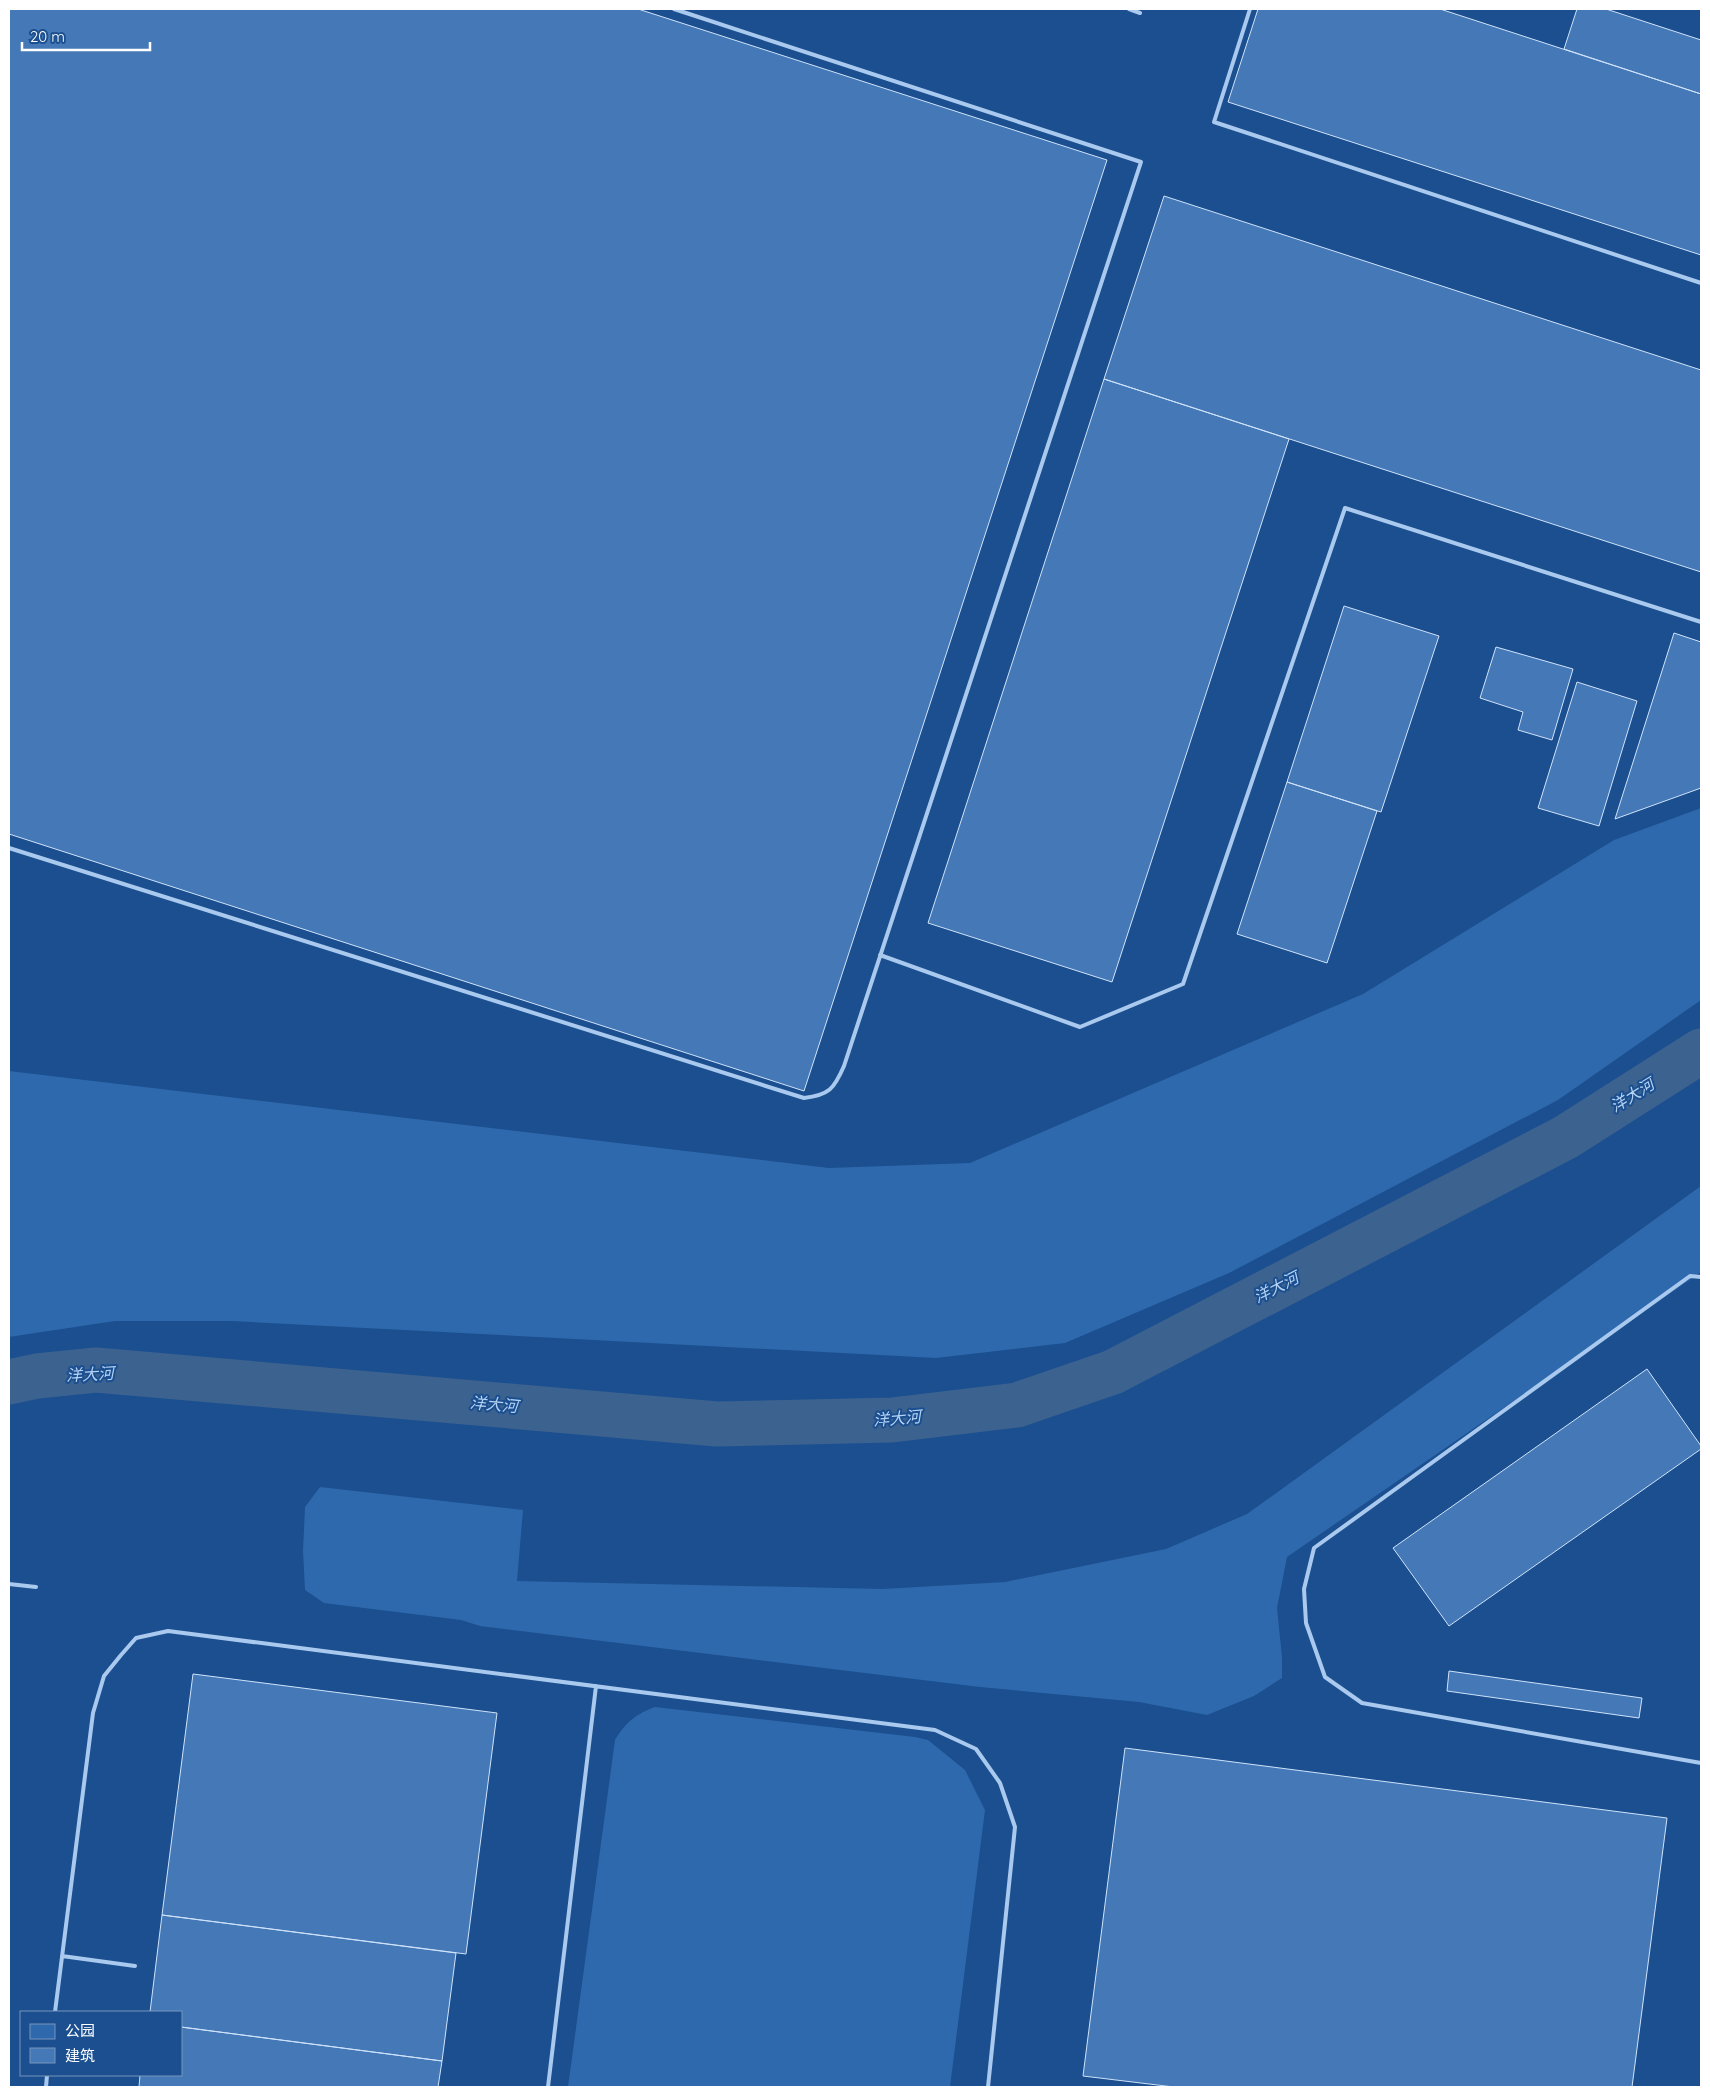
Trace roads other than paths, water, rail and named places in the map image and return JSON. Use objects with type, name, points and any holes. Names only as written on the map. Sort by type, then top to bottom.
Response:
[{"type":"lane","points":[[9,848],[804,1098],[822,1096],[839,1078],[1141,162],[674,9]]},
{"type":"lane","points":[[1129,9],[1140,12]]},
{"type":"lane","points":[[1250,9],[1214,122],[1701,283]]},
{"type":"lane","points":[[880,955],[1080,1027],[1183,984],[1345,508],[1701,622]]},
{"type":"lane","points":[[1701,1277],[1690,1276],[1314,1548],[1304,1590],[1306,1623],[1325,1677],[1362,1703],[1701,1763]]},
{"type":"lane","points":[[9,1584],[36,1587]]},
{"type":"lane","points":[[55,2011],[93,1713],[104,1676],[136,1638],[168,1631],[935,1730],[976,1749],[1000,1783],[1016,1827],[988,2087]]},
{"type":"lane","points":[[548,2087],[596,1686]]},
{"type":"lane","points":[[62,1956],[136,1966]]},
{"type":"waterway","name":"洋大河","points":[[9,1382],[37,1376],[96,1370],[717,1424],[892,1420],[1017,1405],[1113,1372],[1566,1137],[1701,1051]]}]
